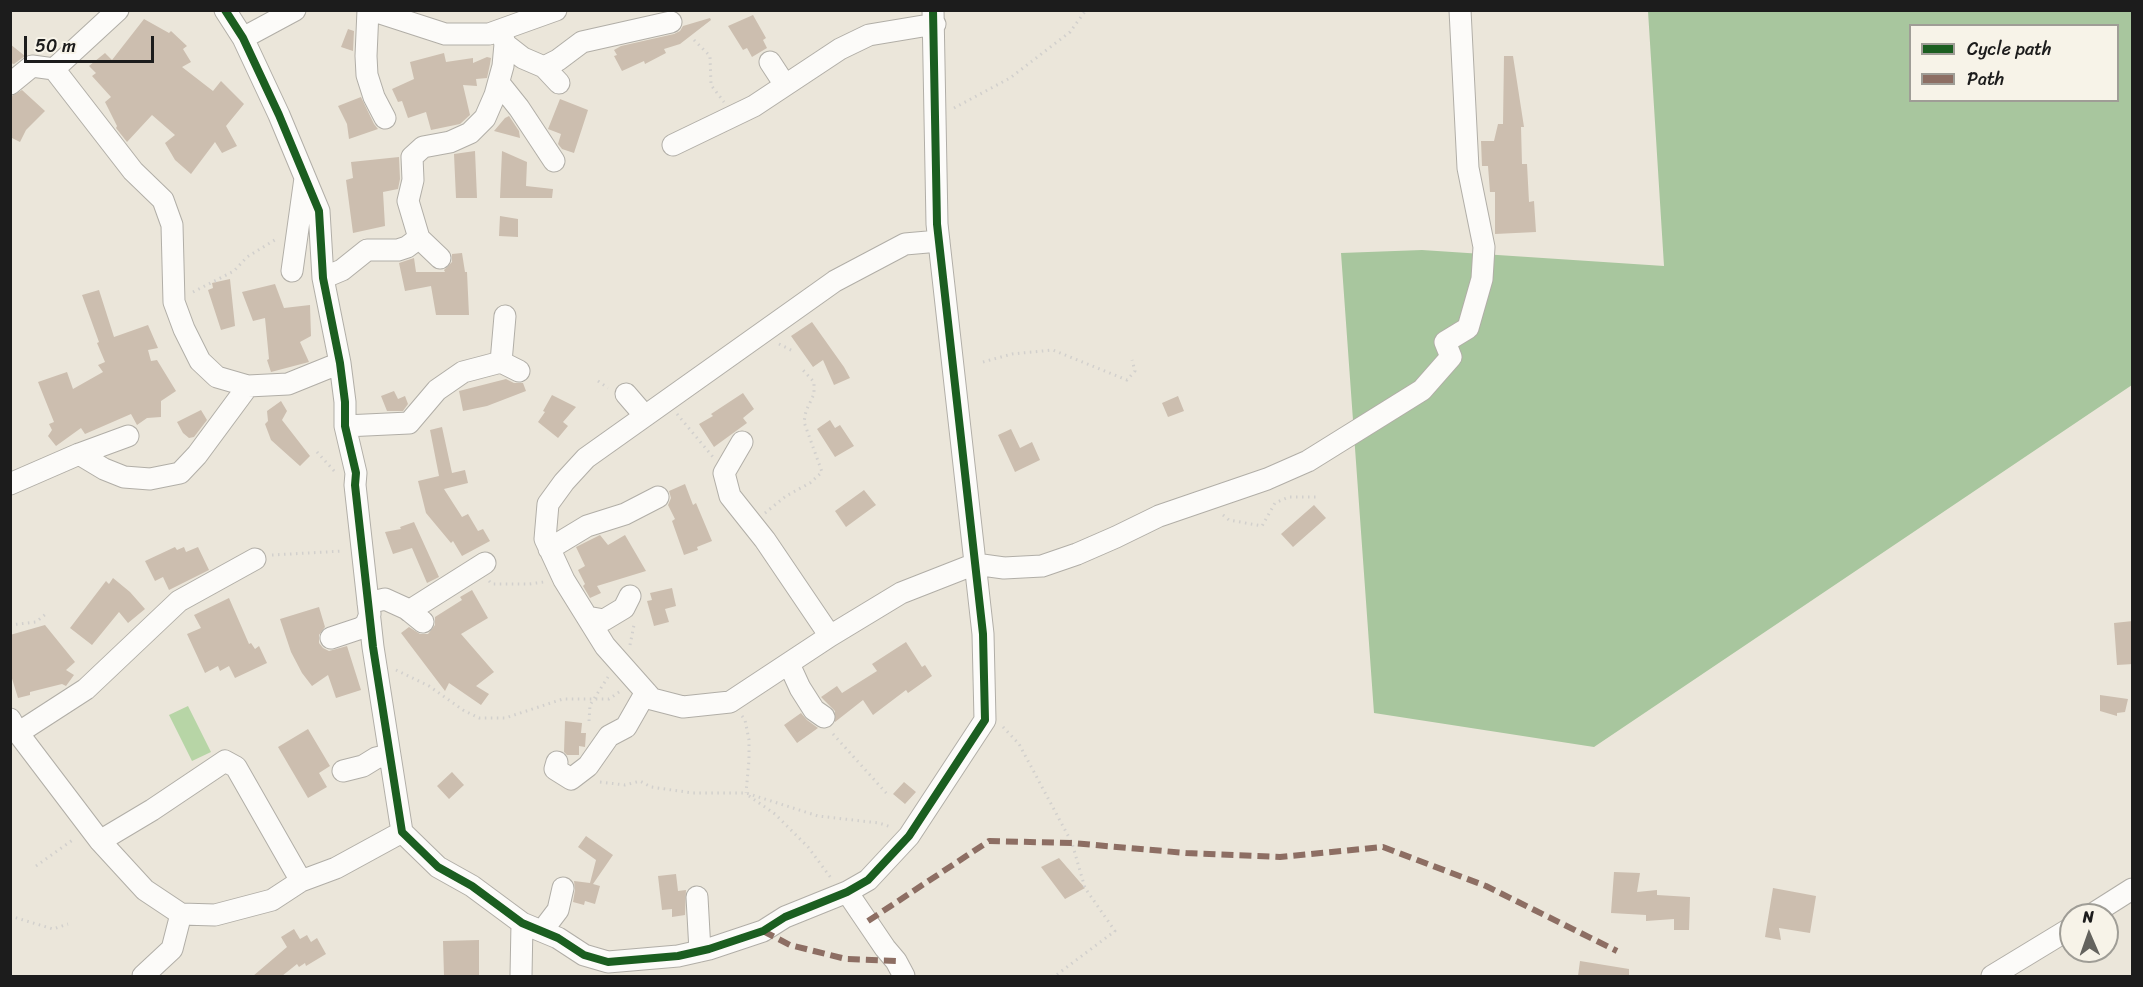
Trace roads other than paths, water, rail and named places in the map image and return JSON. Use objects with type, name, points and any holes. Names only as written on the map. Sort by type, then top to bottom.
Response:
[{"type":"street","points":[[54,69],[118,10]]},
{"type":"street","points":[[225,10],[243,38],[279,115],[319,211],[323,278],[340,363],[345,402],[345,426],[356,473],[375,660],[402,832],[438,867],[472,886],[532,927],[558,938],[584,954],[608,962],[678,956],[700,951],[763,931],[785,917],[842,894],[868,880],[909,836],[985,720],[983,634],[937,224],[934,17],[869,35],[840,49],[754,106],[674,145]]},
{"type":"street","points":[[243,38],[295,10]]},
{"type":"street","points":[[385,118],[374,97],[367,75],[366,57],[370,10],[445,34],[489,34],[503,37],[523,58],[544,67],[559,83]]},
{"type":"street","points":[[503,37],[556,10]]},
{"type":"street","points":[[939,241],[905,244],[836,281],[586,458],[548,504],[545,539],[605,646],[652,699],[683,707],[730,702],[830,636],[901,593],[975,564],[1004,568],[1042,566],[1107,542],[1159,516],[1267,479],[1308,461],[1422,390],[1451,357],[1445,342],[1468,328],[1482,279],[1484,247],[1468,168],[1460,10]]},
{"type":"street","points":[[544,67],[558,60],[582,42],[670,22]]},
{"type":"street","points":[[440,258],[419,238],[408,201],[413,180],[412,157],[423,147],[450,142],[470,133],[485,118],[503,66],[503,37]]},
{"type":"street","points":[[770,62],[785,86]]},
{"type":"street","points":[[10,84],[32,66],[54,69],[133,171],[163,200],[172,225],[174,302],[200,361],[218,377],[249,386],[288,384],[340,363]]},
{"type":"street","points":[[499,83],[554,160]]},
{"type":"street","points":[[292,271],[305,178]]},
{"type":"street","points":[[323,278],[342,270],[367,250],[383,244],[398,250],[419,238]]},
{"type":"street","points":[[345,426],[409,423],[437,390],[463,372],[510,366],[505,316]]},
{"type":"street","points":[[79,454],[104,469],[124,477],[150,479],[180,473],[231,412],[249,386]]},
{"type":"street","points":[[626,394],[645,416]]},
{"type":"street","points":[[10,484],[128,436]]},
{"type":"street","points":[[742,442],[724,473],[730,496],[754,525],[830,636]]},
{"type":"street","points":[[559,561],[586,526],[625,514],[658,497]]},
{"type":"street","points":[[255,559],[179,601],[86,689],[14,726],[100,841],[145,890],[181,914],[215,915],[272,900],[301,881],[336,868],[402,832]]},
{"type":"street","points":[[331,638],[361,628],[366,624],[369,609],[385,599],[416,617],[426,593],[479,566]]},
{"type":"street","points":[[587,617],[604,620],[624,608],[630,596]]},
{"type":"street","points":[[789,664],[800,688],[821,715]]},
{"type":"street","points":[[557,762],[555,769],[571,779],[588,766],[609,736],[626,727],[640,686]]},
{"type":"street","points":[[343,771],[363,766],[376,758],[389,754]]},
{"type":"street","points":[[100,841],[152,810],[225,760],[236,767],[301,881]]},
{"type":"street","points":[[521,976],[532,927],[558,910],[563,888]]},
{"type":"street","points":[[2110,903],[2133,889]]},
{"type":"street","points":[[842,894],[896,961],[904,976]]},
{"type":"street","points":[[697,897],[700,951]]},
{"type":"street","points":[[143,976],[172,949],[181,914]]},
{"type":"street","points":[[1992,976],[2059,935]]}]
